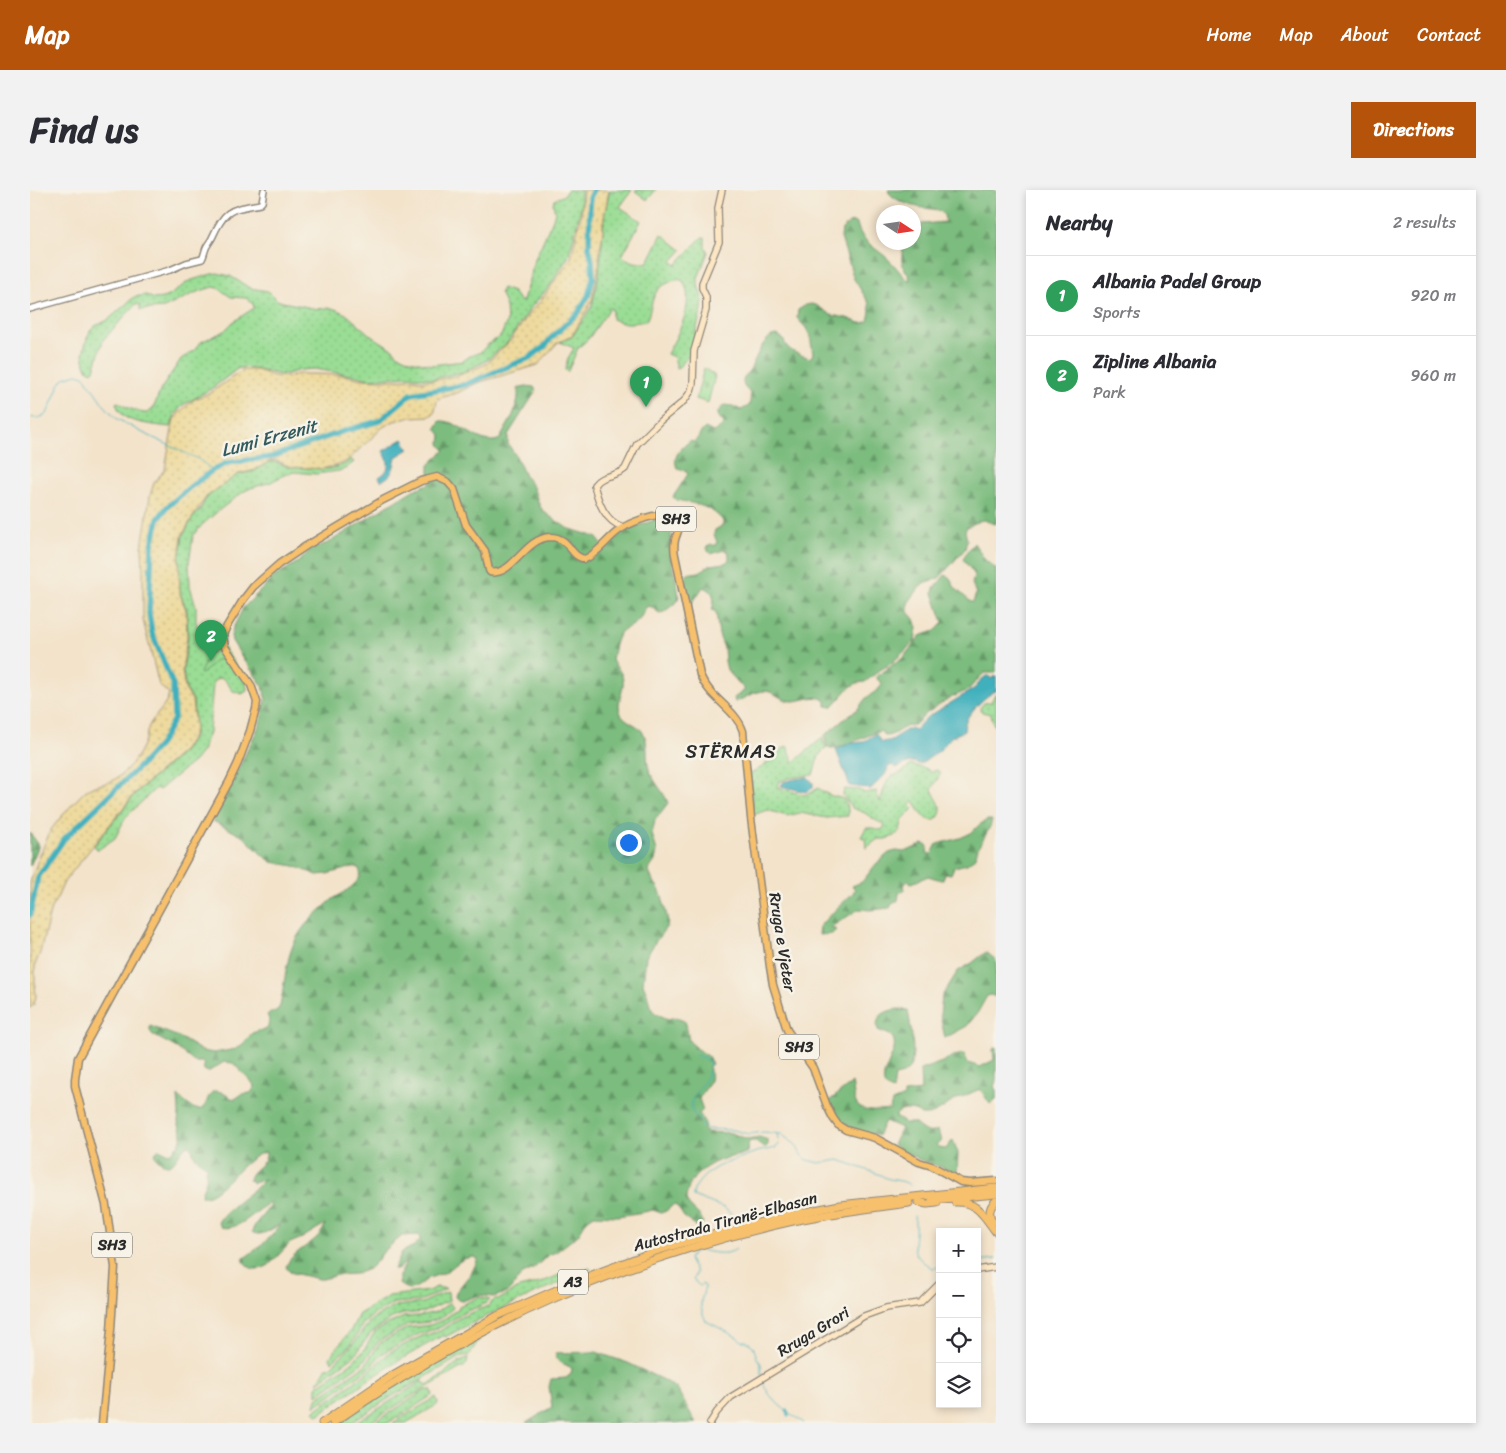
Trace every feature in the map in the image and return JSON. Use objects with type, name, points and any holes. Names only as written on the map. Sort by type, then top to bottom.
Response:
[{"type":"highway","name":"Autostrada Tiranë-Elbasan","points":[[322,1423],[391,1376],[497,1316],[550,1292],[634,1259],[730,1230],[784,1216],[840,1205],[996,1188]]},
{"type":"highway","name":"Autostrada Tiranë-Elbasan","points":[[333,1423],[393,1382],[499,1322],[619,1271],[705,1243],[793,1221],[850,1211],[996,1194]]},
{"type":"highway","points":[[996,1201],[991,1207],[990,1215],[996,1227]]},
{"type":"highway","points":[[918,1202],[929,1204],[970,1203],[978,1209],[996,1232]]},
{"type":"main road","points":[[620,530],[601,508],[594,485],[600,478],[622,472],[637,444],[684,402],[691,391],[694,351],[706,310],[706,298],[702,283],[719,242],[718,208],[722,190]]},
{"type":"main road","name":"SH3","points":[[102,1423],[115,1267],[108,1215],[75,1086],[77,1063],[229,782],[250,731],[257,698],[251,685],[225,647],[223,635],[227,626],[243,600],[254,587],[288,556],[384,500],[433,477],[445,479],[454,489],[466,525],[485,551],[487,566],[490,572],[499,572],[523,554],[535,541],[543,538],[554,538],[564,541],[576,555],[582,559],[588,558],[620,530]]},
{"type":"main road","name":"Rruga e Vjeter","points":[[620,530],[633,522],[668,514],[674,517],[679,525],[674,551],[698,669],[709,692],[742,728],[751,818],[773,984],[787,1030],[813,1068],[835,1122],[841,1128],[875,1138],[961,1182],[996,1181]]},
{"type":"main road","points":[[981,1269],[996,1267]]},
{"type":"main road","name":"Rruga Grori","points":[[710,1423],[716,1412],[731,1397],[767,1375],[872,1312],[920,1303],[936,1287]]},
{"type":"street","points":[[30,310],[170,270],[204,258],[206,248],[224,215],[234,210],[260,204],[264,190]]},
{"type":"green space","points":[[567,190],[581,190],[581,207],[568,257],[549,287],[532,306],[507,343],[486,361],[463,372],[432,379],[407,376],[369,379],[314,369],[282,375],[244,367],[237,369],[214,387],[183,405],[175,414],[171,427],[146,424],[128,418],[121,413],[116,403],[118,402],[128,408],[144,413],[153,409],[161,389],[181,359],[195,350],[201,342],[224,331],[233,322],[254,308],[253,304],[246,298],[231,297],[218,288],[213,287],[197,292],[164,308],[140,310],[140,305],[136,304],[103,340],[94,370],[92,372],[88,370],[85,364],[83,354],[90,331],[95,326],[108,320],[134,297],[146,295],[154,299],[163,298],[189,281],[217,273],[230,276],[250,288],[268,291],[277,300],[283,302],[317,309],[335,309],[346,314],[369,334],[394,350],[397,354],[410,360],[432,365],[463,361],[481,352],[487,345],[501,336],[507,321],[506,307],[500,292],[502,288],[513,292],[520,301],[523,301],[535,259],[553,219],[555,211],[554,200],[564,195]]},
{"type":"green space","points":[[610,190],[632,190],[620,207],[641,221],[622,256],[638,263],[648,262],[662,234],[682,250],[672,261],[676,265],[702,237],[705,238],[705,247],[708,252],[698,278],[698,285],[703,300],[702,309],[689,356],[678,368],[676,368],[674,357],[667,354],[681,327],[687,307],[688,297],[682,280],[670,282],[657,291],[646,321],[629,323],[616,321],[612,319],[612,309],[610,308],[589,338],[578,348],[568,371],[565,370],[568,358],[574,348],[560,342],[572,337],[592,306],[599,275],[605,211]]},
{"type":"green space","points":[[634,190],[656,190],[647,200]]},
{"type":"green space","points":[[888,190],[996,190],[996,524],[983,520],[967,527],[965,531],[967,540],[965,549],[940,577],[923,583],[908,603],[908,612],[914,619],[917,628],[915,641],[892,663],[865,682],[857,683],[849,688],[832,707],[826,706],[826,701],[818,698],[788,701],[768,691],[760,691],[735,702],[734,698],[745,690],[727,670],[716,612],[712,610],[714,599],[712,593],[703,587],[691,605],[685,586],[686,574],[699,572],[711,565],[725,563],[729,560],[728,551],[724,550],[711,554],[707,547],[711,544],[715,546],[717,542],[714,534],[715,530],[723,525],[723,521],[708,509],[676,500],[673,497],[688,474],[685,470],[677,468],[677,456],[681,449],[690,441],[694,442],[696,440],[705,428],[713,432],[724,423],[718,416],[718,412],[724,405],[733,406],[741,410],[749,406],[750,393],[743,380],[765,341],[770,337],[774,335],[781,337],[790,350],[810,358],[813,354],[810,336],[797,318],[798,310],[811,304],[816,305],[831,315],[860,323],[868,321],[869,303],[854,279],[841,238],[842,229],[849,223],[857,224],[861,234],[868,242],[888,259],[906,279],[910,280],[902,262],[903,250],[921,250],[921,225],[945,222],[945,217],[940,211],[902,202],[889,193]]},
{"type":"green space","points":[[704,368],[715,376],[708,403],[696,399]]},
{"type":"green space","points":[[526,386],[534,387],[536,391],[508,435],[508,444],[533,487],[541,508],[548,515],[567,528],[596,537],[605,548],[625,530],[662,518],[671,521],[671,553],[679,597],[678,601],[664,612],[659,613],[648,606],[636,623],[625,629],[618,636],[612,660],[623,680],[619,710],[626,719],[642,731],[647,745],[649,769],[668,803],[655,820],[652,834],[657,851],[655,861],[649,872],[662,896],[668,921],[667,926],[646,957],[643,984],[650,1006],[655,1013],[668,1019],[676,1017],[684,1020],[689,1041],[708,1056],[712,1064],[709,1066],[710,1081],[699,1099],[703,1110],[699,1114],[705,1123],[704,1132],[731,1133],[747,1139],[759,1137],[768,1140],[768,1145],[765,1148],[756,1141],[751,1141],[748,1144],[747,1152],[716,1162],[696,1175],[690,1185],[686,1199],[702,1220],[703,1223],[699,1226],[694,1226],[684,1217],[677,1206],[673,1205],[661,1213],[653,1210],[617,1216],[594,1215],[587,1220],[578,1235],[556,1252],[548,1255],[533,1269],[521,1275],[506,1293],[493,1297],[479,1295],[462,1301],[455,1297],[456,1292],[472,1272],[478,1259],[474,1257],[461,1260],[444,1273],[429,1278],[415,1288],[408,1289],[399,1284],[399,1276],[407,1261],[398,1269],[394,1269],[402,1252],[414,1246],[420,1240],[419,1235],[402,1236],[384,1251],[369,1269],[356,1274],[337,1275],[319,1279],[289,1271],[286,1267],[289,1261],[318,1236],[325,1224],[290,1243],[269,1265],[254,1269],[248,1266],[243,1259],[262,1245],[279,1225],[259,1234],[252,1232],[271,1202],[234,1226],[228,1228],[221,1227],[218,1223],[232,1207],[265,1179],[253,1183],[249,1180],[252,1173],[264,1161],[266,1152],[257,1155],[249,1161],[216,1191],[201,1196],[206,1180],[207,1167],[195,1157],[188,1145],[171,1164],[166,1165],[155,1156],[159,1149],[167,1153],[171,1152],[180,1143],[182,1134],[178,1122],[178,1096],[196,1109],[201,1109],[209,1096],[216,1091],[235,1099],[242,1094],[251,1093],[255,1086],[233,1063],[224,1062],[208,1072],[204,1070],[203,1062],[194,1062],[177,1048],[153,1035],[150,1031],[150,1026],[179,1037],[202,1051],[214,1053],[236,1049],[252,1033],[268,1028],[269,1019],[267,1015],[270,1012],[276,1011],[280,1006],[288,960],[296,939],[315,915],[357,881],[360,872],[357,867],[353,867],[317,875],[294,866],[272,862],[244,837],[213,821],[260,724],[266,699],[263,686],[232,641],[233,628],[243,608],[275,576],[298,562],[311,549],[328,543],[413,490],[431,483],[429,465],[445,450],[440,444],[441,435],[436,428],[440,421],[455,424],[485,440],[493,441],[500,439],[515,409],[518,389]]},
{"type":"green space","points":[[350,458],[354,462],[339,471],[316,474],[294,472],[251,488],[218,511],[193,536],[189,563],[190,586],[196,606],[196,622],[204,646],[221,644],[246,680],[247,691],[242,694],[233,691],[224,679],[219,678],[215,680],[213,684],[209,732],[202,751],[194,761],[159,790],[156,788],[126,817],[115,838],[98,850],[94,846],[136,793],[184,751],[194,736],[193,700],[186,689],[183,671],[188,637],[187,610],[180,593],[179,559],[183,536],[192,519],[200,510],[207,497],[237,475],[255,471],[270,462],[289,467],[327,469],[347,463]]},
{"type":"green space","points":[[974,543],[985,560],[996,569],[996,673],[984,673],[968,690],[948,699],[927,713],[915,725],[907,726],[888,736],[884,736],[880,731],[835,749],[827,747],[824,736],[857,710],[866,698],[879,689],[882,684],[877,679],[877,676],[903,658],[920,636],[935,631],[942,624],[943,622],[933,593],[934,588],[945,575],[950,578],[955,588],[973,602],[976,594],[972,583],[975,575],[963,559]]},
{"type":"green space","points":[[221,647],[230,663],[217,659],[202,674],[200,673],[209,654]]},
{"type":"green space","points":[[995,694],[996,728],[991,714],[982,712],[980,708],[984,703],[991,702]]},
{"type":"green space","points":[[822,738],[826,748],[819,757],[813,775],[779,781],[777,787],[804,795],[818,788],[829,795],[844,799],[848,809],[848,816],[827,818],[800,813],[787,816],[767,810],[753,815],[750,773],[761,768],[787,746],[794,762]]},
{"type":"green space","points":[[911,765],[925,768],[931,772],[937,770],[941,773],[932,789],[940,805],[941,813],[935,820],[928,819],[922,815],[915,802],[912,801],[910,805],[913,808],[903,819],[900,830],[895,836],[878,839],[866,848],[865,838],[861,837],[866,828],[879,830],[883,829],[885,825],[865,813],[852,808],[843,795],[844,789],[859,790],[865,793],[876,791],[880,802],[890,777],[902,772]]},
{"type":"green space","points":[[987,820],[992,820],[989,830],[978,848],[976,857],[967,864],[954,867],[951,874],[945,873],[943,880],[928,876],[912,883],[908,881],[903,885],[904,890],[899,893],[898,901],[892,904],[890,908],[859,909],[831,927],[836,930],[832,934],[819,935],[820,925],[853,893],[855,889],[852,886],[862,882],[876,864],[889,853],[896,851],[905,852],[923,844],[928,847],[927,853],[931,854],[937,844],[971,833]]},
{"type":"green space","points":[[30,833],[39,845],[30,866]]},
{"type":"green space","points":[[986,952],[996,960],[996,997],[987,996],[967,1026],[945,1038],[940,1015],[942,996],[958,971]]},
{"type":"green space","points":[[899,1009],[908,1010],[913,1052],[910,1067],[905,1073],[895,1076],[893,1091],[886,1087],[884,1074],[894,1050],[894,1043],[891,1036],[878,1030],[877,1025],[882,1014]]},
{"type":"green space","points":[[996,1047],[996,1080],[994,1087],[996,1099],[990,1104],[980,1089],[955,1100],[932,1114],[921,1115],[914,1111],[905,1110],[896,1115],[905,1123],[914,1123],[928,1132],[938,1130],[941,1141],[936,1145],[939,1148],[946,1149],[953,1140],[958,1153],[957,1173],[918,1159],[893,1145],[901,1128],[885,1121],[878,1136],[848,1127],[839,1121],[832,1111],[829,1101],[852,1083],[855,1101],[862,1109],[871,1111],[890,1110],[892,1102],[904,1097],[904,1093],[921,1091],[920,1070],[953,1056],[964,1054],[968,1063],[980,1067],[994,1060],[993,1049]]},
{"type":"green space","points":[[590,1268],[591,1270],[554,1285],[445,1337],[444,1335],[411,1353],[348,1393],[318,1415],[314,1411],[363,1376],[392,1351],[422,1336],[440,1331],[461,1317],[488,1306],[496,1298],[498,1300],[519,1288],[540,1283],[564,1273]]},
{"type":"green space","points":[[437,1287],[446,1289],[420,1301],[394,1303],[372,1316],[362,1325],[348,1348],[332,1361],[330,1358],[334,1351],[351,1330],[359,1314],[389,1296],[428,1291]]},
{"type":"green space","points":[[448,1292],[449,1301],[424,1312],[403,1314],[392,1318],[370,1334],[355,1355],[318,1382],[326,1368],[330,1367],[349,1349],[371,1320],[395,1306],[423,1303]]},
{"type":"green space","points":[[479,1297],[490,1300],[463,1313],[441,1327],[419,1334],[382,1354],[369,1368],[315,1406],[317,1398],[365,1365],[380,1343],[407,1328],[430,1325],[443,1320],[459,1308],[459,1306]]},
{"type":"green space","points":[[450,1303],[453,1308],[441,1318],[429,1322],[409,1324],[379,1341],[362,1363],[317,1395],[317,1386],[351,1363],[364,1350],[374,1333],[404,1317],[436,1312]]},
{"type":"green space","points":[[479,1339],[470,1355],[462,1356],[391,1397],[351,1423],[340,1423],[393,1387]]},
{"type":"green space","points":[[596,1352],[628,1363],[677,1389],[696,1423],[526,1423],[552,1407],[549,1387],[551,1379],[566,1378],[571,1374],[572,1368],[558,1361],[555,1353]]},
{"type":"green space","points":[[468,1357],[467,1363],[463,1368],[410,1397],[369,1423],[356,1423],[422,1381],[427,1385],[443,1375],[451,1367],[459,1364],[458,1361],[460,1362]]},
{"type":"green space","points":[[427,1389],[428,1391],[431,1389],[433,1395],[388,1423],[374,1423]]},
{"type":"green space","points":[[436,1397],[437,1405],[406,1423],[393,1423]]},
{"type":"sand","points":[[583,190],[609,190],[603,223],[599,267],[592,301],[572,336],[557,343],[538,365],[477,383],[457,393],[440,398],[437,401],[434,413],[430,416],[394,421],[383,427],[347,461],[338,465],[322,469],[291,467],[275,460],[270,461],[255,470],[238,474],[206,497],[182,536],[179,559],[180,594],[186,610],[187,637],[182,671],[185,689],[192,700],[195,727],[193,735],[184,750],[135,793],[64,882],[51,908],[40,953],[35,965],[36,996],[34,1005],[30,1008],[30,883],[45,842],[54,826],[84,792],[94,786],[112,781],[132,764],[146,738],[149,726],[168,699],[169,694],[159,685],[143,620],[142,547],[150,496],[154,483],[165,469],[174,419],[193,400],[210,393],[243,370],[257,370],[274,376],[288,377],[298,374],[312,374],[344,375],[362,379],[414,379],[423,381],[460,375],[486,364],[511,340],[571,258],[581,215]]},
{"type":"water","points":[[403,439],[409,449],[396,457],[391,474],[381,481],[379,477],[386,472],[388,466],[383,451]]},
{"type":"water","points":[[986,676],[989,676],[991,679],[996,676],[996,691],[974,709],[967,719],[964,731],[951,737],[940,750],[924,762],[919,764],[914,762],[907,763],[896,768],[892,765],[888,767],[883,777],[870,790],[850,786],[836,750],[850,743],[863,742],[876,734],[881,742],[894,740],[895,737],[910,728],[915,730],[926,718],[975,688]]},
{"type":"water","points":[[808,777],[813,783],[813,788],[806,792],[781,786],[782,783],[791,780]]},
{"type":"waterway","name":"Lumi Erzenit","points":[[30,915],[38,877],[64,839],[143,763],[160,744],[174,719],[173,685],[152,633],[149,613],[152,545],[158,519],[167,507],[213,470],[227,463],[271,457],[344,431],[379,421],[411,394],[464,385],[529,358],[544,347],[578,313],[588,296],[593,278],[589,247],[590,198],[593,190]]},
{"type":"waterway","points":[[30,417],[38,418],[47,414],[59,385],[64,378],[77,374],[84,376],[104,405],[116,418],[198,459],[213,470]]},
{"type":"waterway","points":[[696,1055],[708,1060],[709,1067]]},
{"type":"waterway","points":[[708,1071],[704,1082],[694,1097],[691,1108],[706,1129],[733,1130],[749,1134],[764,1132],[781,1134],[796,1145],[801,1155],[808,1160],[819,1163],[839,1160],[888,1179],[903,1181],[910,1185]]},
{"type":"waterway","points":[[736,1218],[724,1208],[693,1196],[694,1191],[706,1175],[719,1166],[756,1152],[776,1148],[779,1144],[777,1134]]},
{"type":"waterway","points":[[914,1216],[914,1245],[917,1256],[932,1268],[936,1268]]},
{"type":"waterway","points":[[736,1249],[728,1253],[696,1251],[689,1258],[696,1272],[693,1280],[700,1286],[703,1284],[705,1287],[701,1303],[706,1321],[753,1346],[761,1364],[761,1375]]},
{"type":"waterway","points":[[981,1261],[996,1259]]},
{"type":"waterway","points":[[763,1382],[774,1400],[804,1423]]},
{"type":"waterway","points":[[787,1411],[788,1415]]},
{"type":"place","name":"Albania Padel Group","points":[[646,407]]},
{"type":"place","name":"Zipline Albania","points":[[211,661]]},
{"type":"district","name":"STËRMAS","points":[[731,751]]}]
